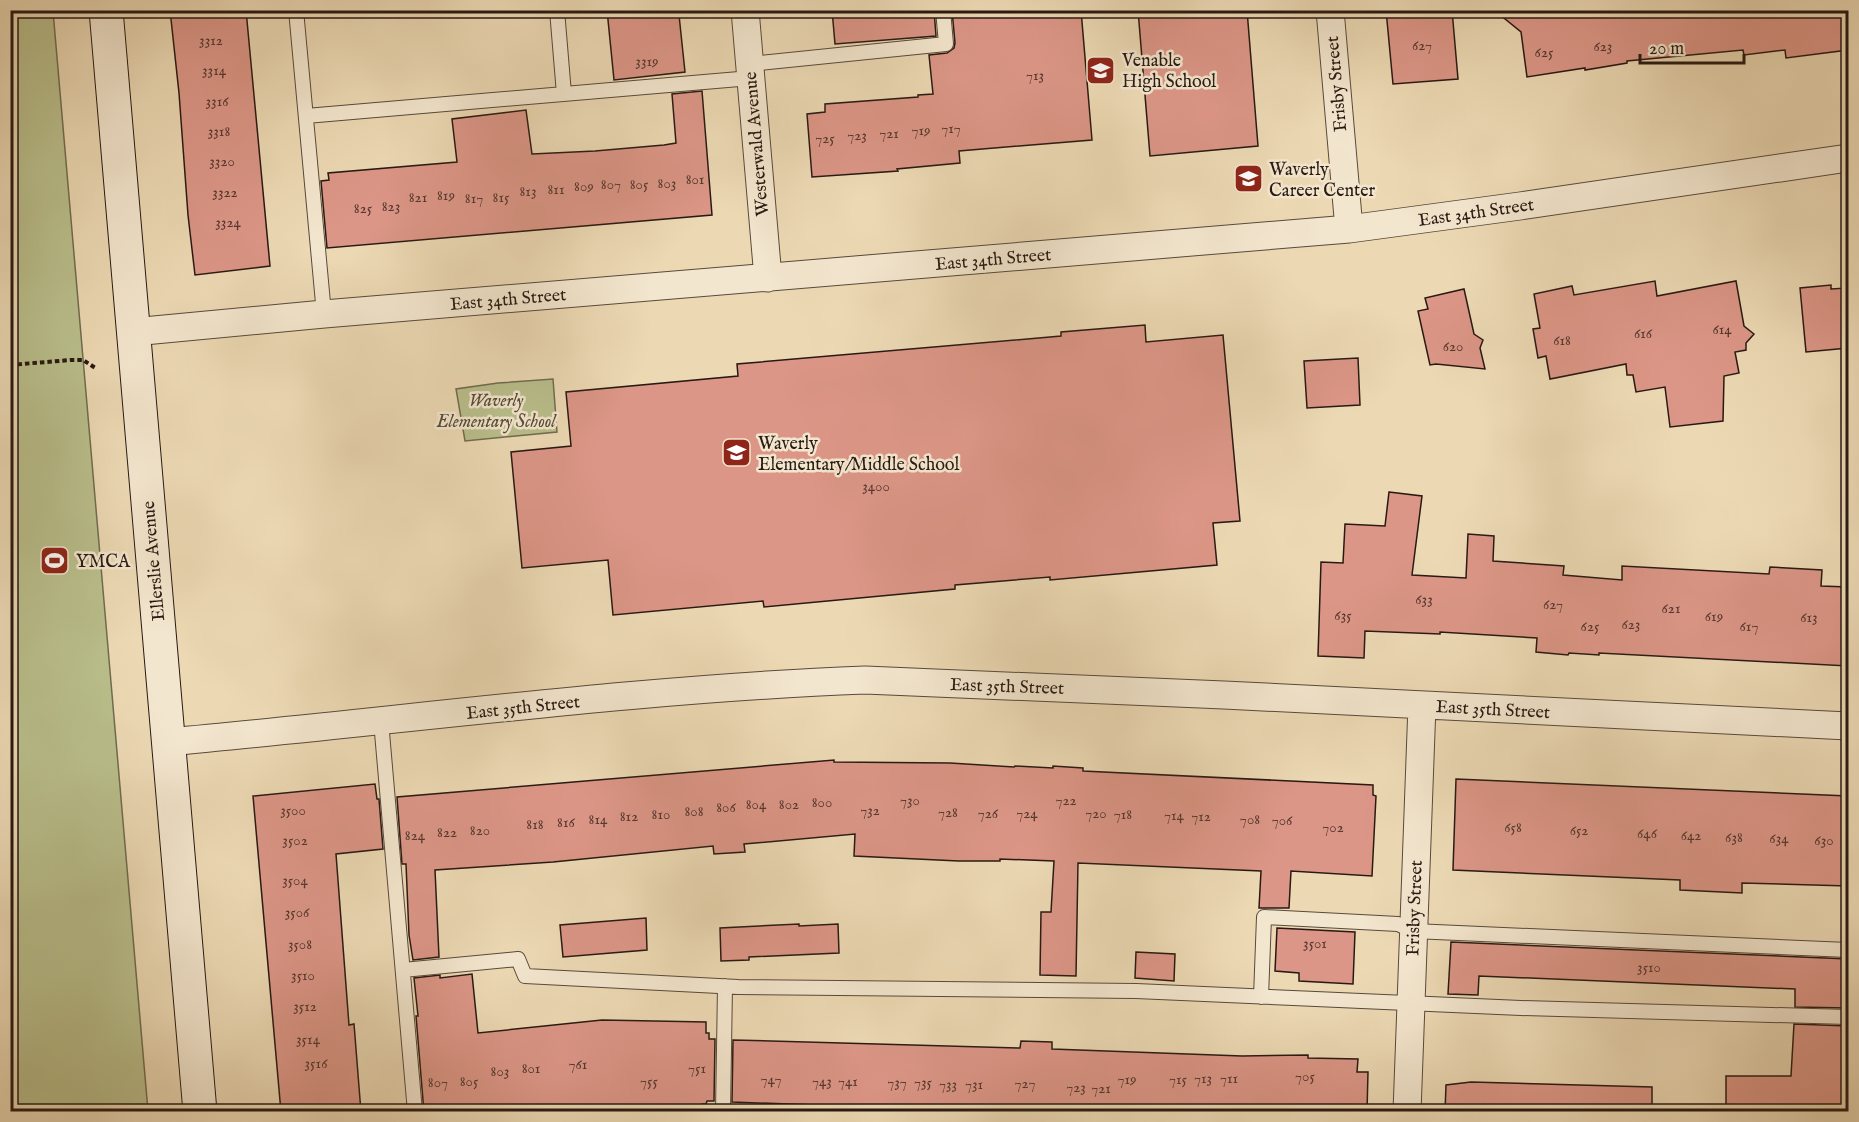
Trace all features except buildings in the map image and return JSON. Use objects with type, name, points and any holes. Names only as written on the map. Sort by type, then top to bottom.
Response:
[{"type":"street","name":"Ellerslie Avenue","points":[[106,10],[200,1112]]},
{"type":"street","name":"Westerwald Avenue","points":[[745,10],[768,278]]},
{"type":"street","name":"Frisby Street","points":[[1330,10],[1349,228]]},
{"type":"street","name":"East 34th Street","points":[[134,332],[1349,228],[1848,158]]},
{"type":"street","name":"East 35th Street","points":[[168,742],[618,698],[805,682],[865,680],[1848,726]]},
{"type":"street","name":"Frisby Street","points":[[1407,1112],[1422,705]]},
{"type":"lane","points":[[296,10],[324,314]]},
{"type":"lane","points":[[557,10],[564,94]]},
{"type":"lane","points":[[306,116],[564,94],[946,44],[943,10]]},
{"type":"lane","points":[[381,721],[415,1112]]},
{"type":"lane","points":[[1261,997],[1264,917],[1398,924],[1413,931],[1848,950]]},
{"type":"lane","points":[[402,970],[518,959],[525,976],[725,986],[1136,992],[1521,1008],[1848,1017]]},
{"type":"lane","points":[[723,1112],[725,986]]},
{"type":"path","points":[[10,365],[83,360],[98,369]]},
{"type":"green space","name":"YMCA","points":[[10,11],[53,11],[148,1111],[11,1111]]},
{"type":"green space","name":"Waverly Elementary School","points":[[553,379],[557,432],[465,441],[456,389]]},
{"type":"place","name":"Venable High School","points":[[1101,70]]},
{"type":"place","name":"Waverly Career Center","points":[[1248,179]]},
{"type":"place","name":"Waverly Elementary/Middle School","points":[[737,453]]},
{"type":"place","name":"YMCA","points":[[55,561]]}]
